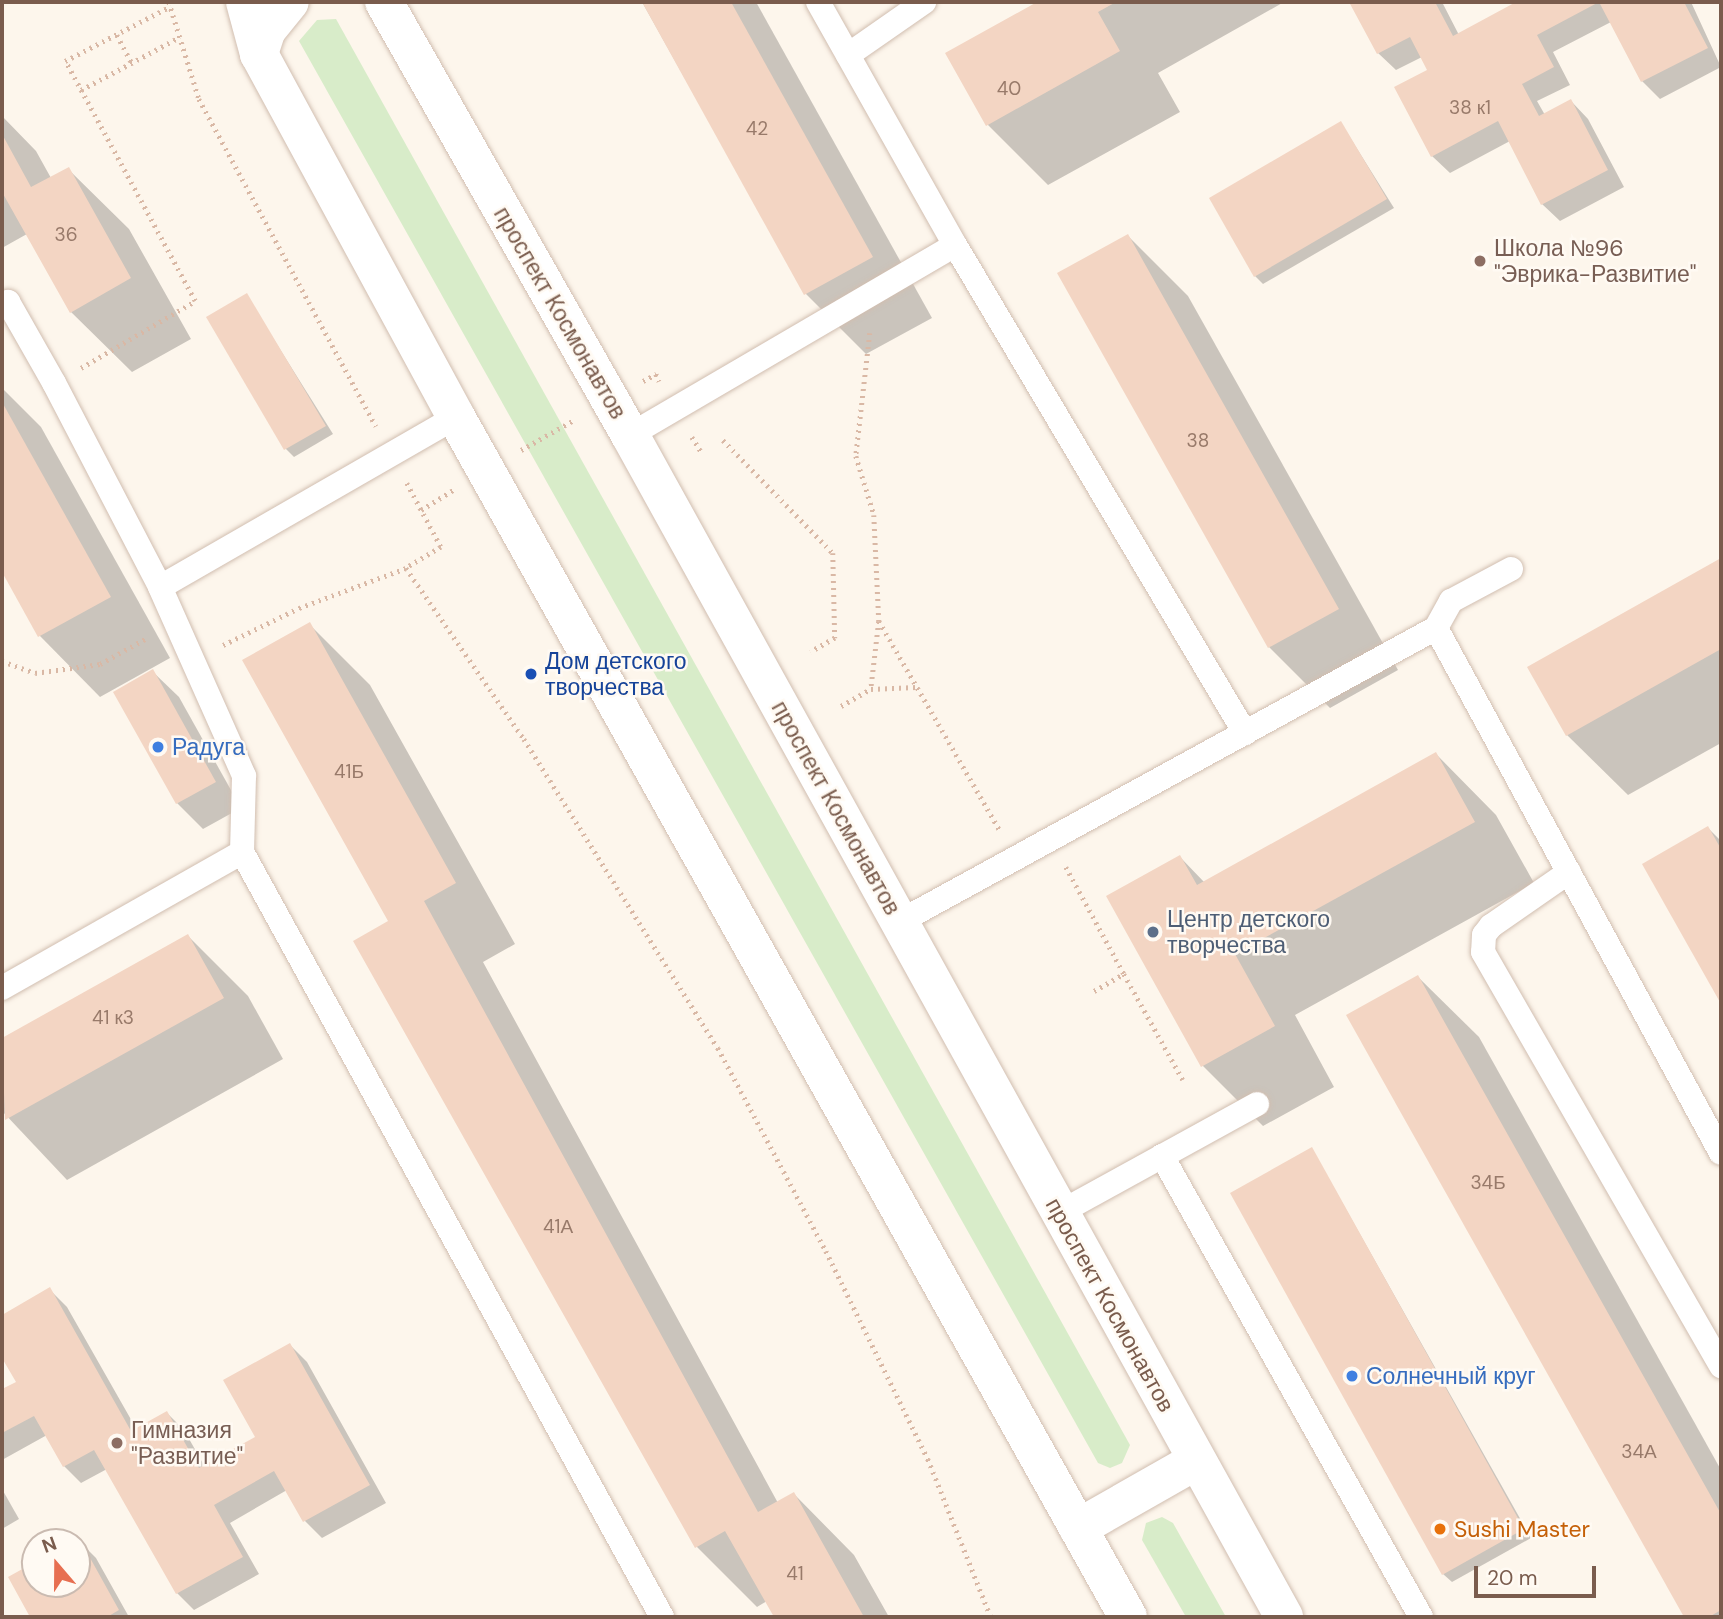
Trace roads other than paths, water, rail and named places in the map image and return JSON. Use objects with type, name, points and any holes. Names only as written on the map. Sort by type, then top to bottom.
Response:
[{"type":"main road","points":[[245,2],[259,54],[456,417],[1128,1617]]},
{"type":"main road","points":[[259,54],[267,30],[290,2]]},
{"type":"main road","name":"проспект Космонавтов","points":[[384,2],[630,435],[1284,1617]]},
{"type":"main road","points":[[1078,1528],[1196,1461]]},
{"type":"lane","points":[[818,2],[955,245],[1245,733]]},
{"type":"lane","points":[[848,55],[924,2]]},
{"type":"lane","points":[[630,435],[955,245]]},
{"type":"lane","points":[[2,305],[8,302],[54,383],[160,587],[244,776],[242,852],[662,1617]]},
{"type":"lane","points":[[160,587],[456,417]]},
{"type":"lane","points":[[899,922],[1436,628],[1451,601],[1511,569]]},
{"type":"lane","points":[[1436,628],[1721,1153]]},
{"type":"lane","points":[[2,989],[242,852]]},
{"type":"lane","points":[[1569,872],[1491,926],[1484,936],[1483,952],[1498,985],[1721,1366]]},
{"type":"lane","points":[[1059,1213],[1257,1104]]},
{"type":"lane","points":[[1162,1156],[1421,1617]]},
{"type":"place","name":"Школа №96 \"Эврика-Развитие\"","points":[[1480,261]]},
{"type":"place","name":"Дом детского творчества","points":[[531,674]]},
{"type":"place","name":"Радуга","points":[[158,747]]},
{"type":"place","name":"Центр детского творчества","points":[[1153,932]]},
{"type":"place","name":"Солнечный круг","points":[[1352,1376]]},
{"type":"place","name":"Гимназия \"Развитие\"","points":[[117,1443]]},
{"type":"place","name":"Sushi Master","points":[[1440,1529]]}]
